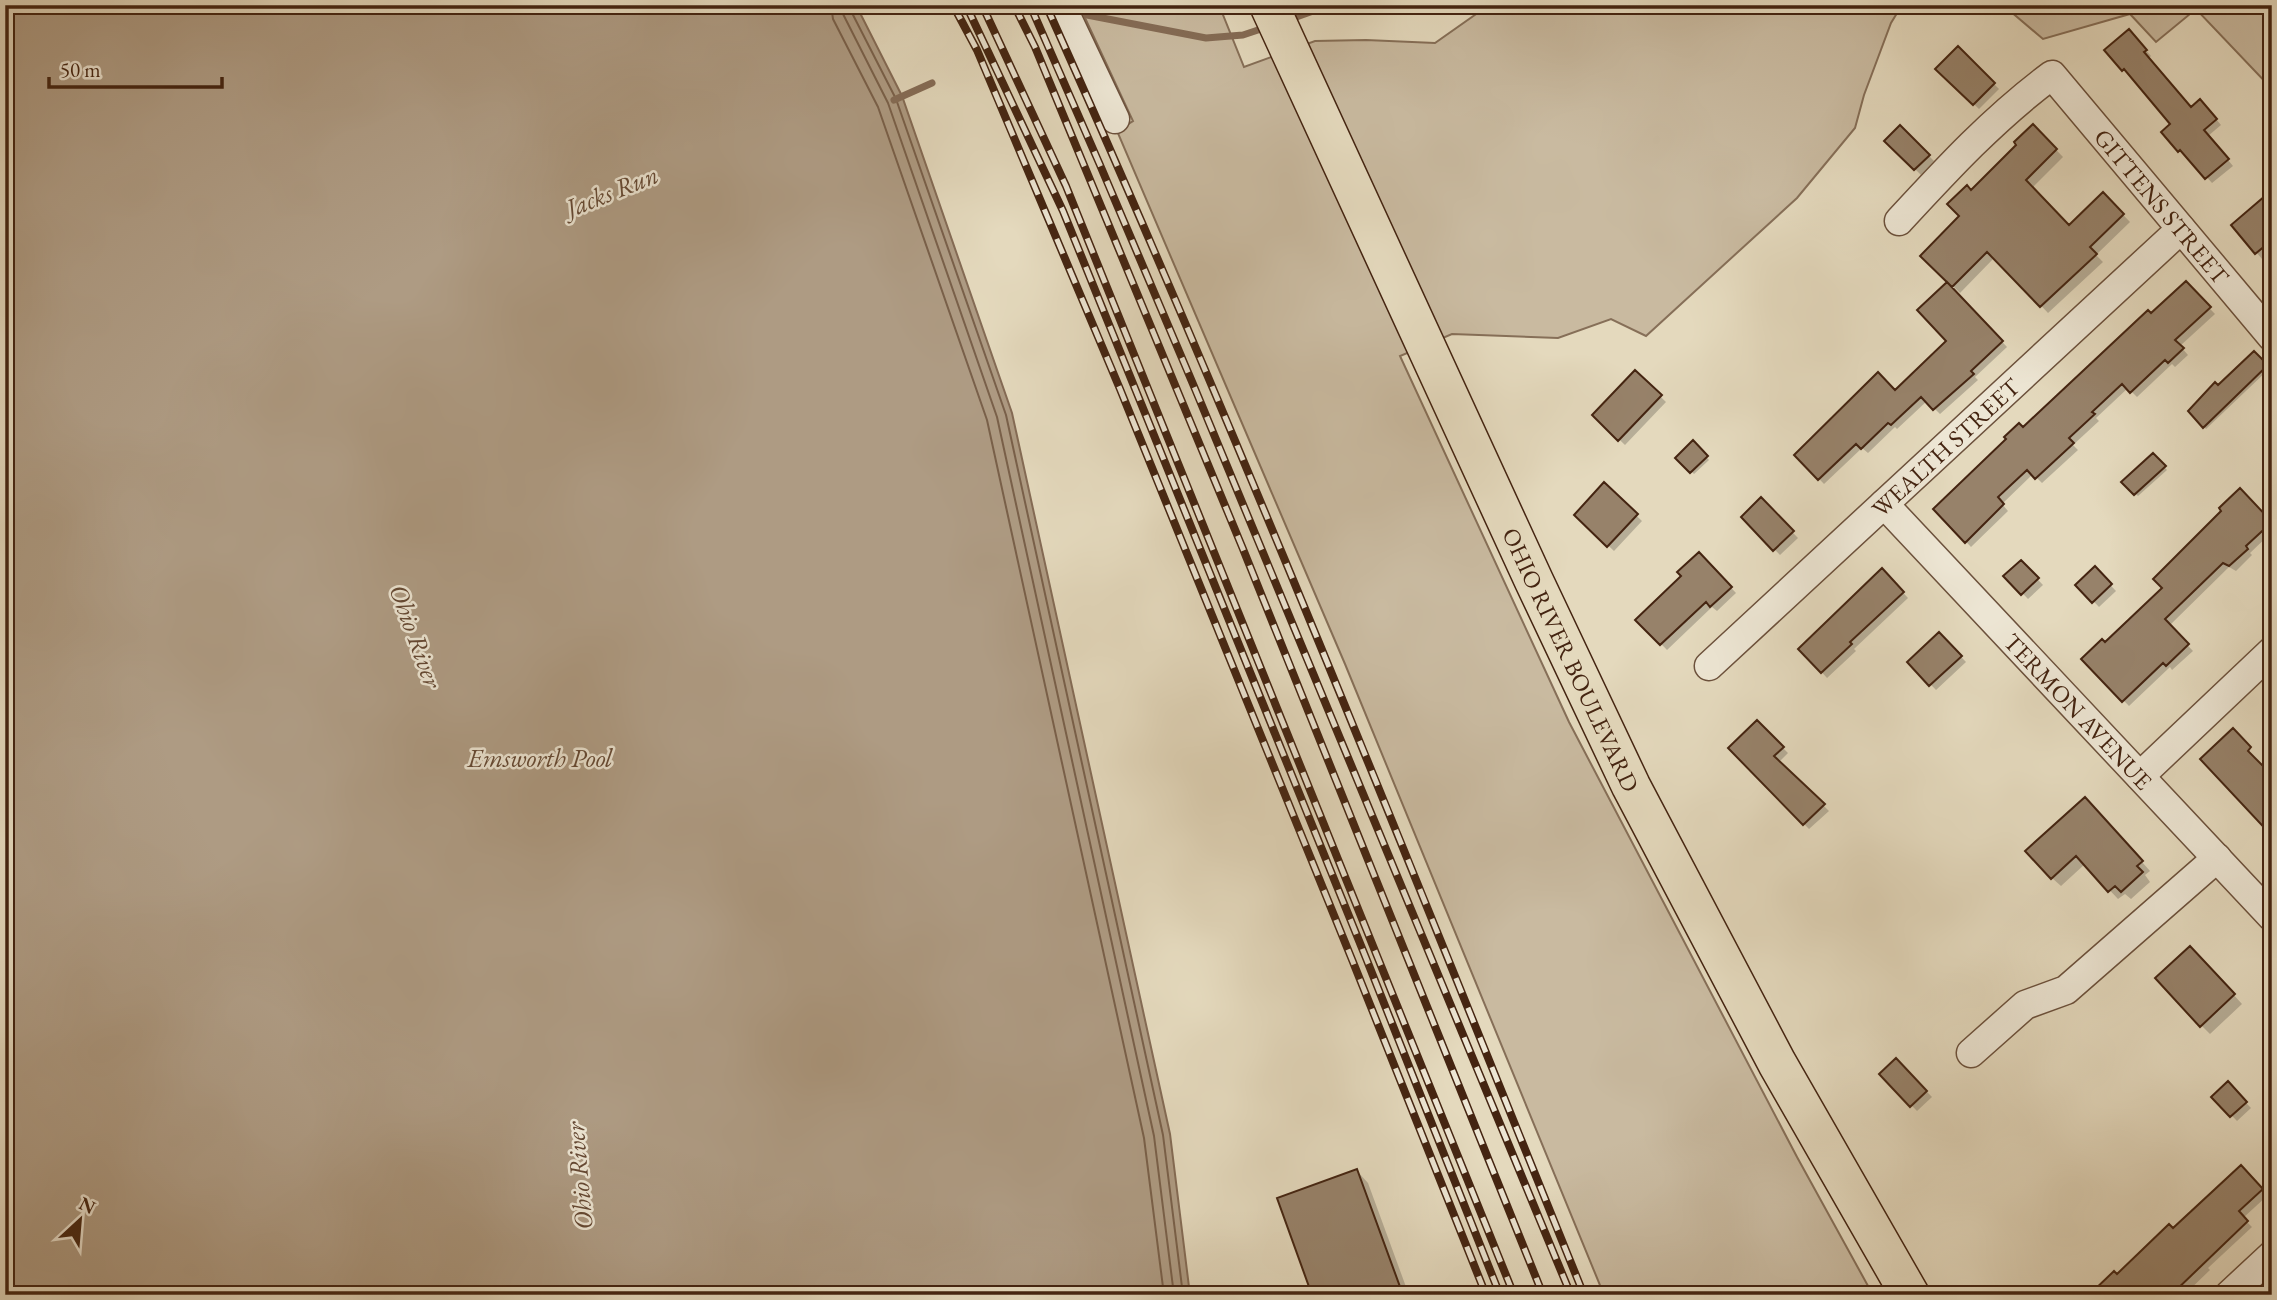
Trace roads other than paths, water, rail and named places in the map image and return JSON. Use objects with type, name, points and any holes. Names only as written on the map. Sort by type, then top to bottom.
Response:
[{"type":"highway","name":"OHIO RIVER BOULEVARD","points":[[1269,5],[1631,786],[1777,1063],[1910,1295]]},
{"type":"street","points":[[1061,5],[1115,120]]},
{"type":"street","name":"GITTENS STREET","points":[[1899,221],[1976,139],[2022,97],[2052,75],[2272,337]]},
{"type":"street","name":"WEALTH STREET","points":[[1709,666],[2181,229]]},
{"type":"street","name":"TERMON AVENUE","points":[[1884,504],[2272,916]]},
{"type":"street","points":[[2140,776],[2272,651]]},
{"type":"street","points":[[1970,1053],[2025,1005],[2066,990],[2217,858]]},
{"type":"street","points":[[2229,1295],[2272,1255]]},
{"type":"water","name":"Emsworth Pool","points":[[5,5],[856,5],[902,96],[1012,413],[1170,1134],[1190,1295],[5,1295]]},
{"type":"waterway","name":"Jacks Run","points":[[1288,20],[1330,5]]},
{"type":"waterway","name":"Jacks Run","points":[[1087,15],[1206,38],[1243,35],[1267,27]]},
{"type":"waterway","name":"Jacks Run","points":[[894,100],[932,83]]},
{"type":"railway","points":[[953,5],[977,50],[1120,389],[1486,1295]]},
{"type":"railway","points":[[966,5],[1063,211],[1500,1295]]},
{"type":"railway","points":[[982,5],[1066,186],[1514,1295]]},
{"type":"railway","points":[[1014,5],[1035,47],[1243,549],[1543,1295]]},
{"type":"railway","points":[[1030,5],[1193,384],[1571,1295]]},
{"type":"railway","points":[[1046,5],[1254,486],[1584,1295]]},
{"type":"water label","name":"Ohio River","points":[[416,636]]},
{"type":"water label","name":"Ohio River","points":[[579,1176]]}]
